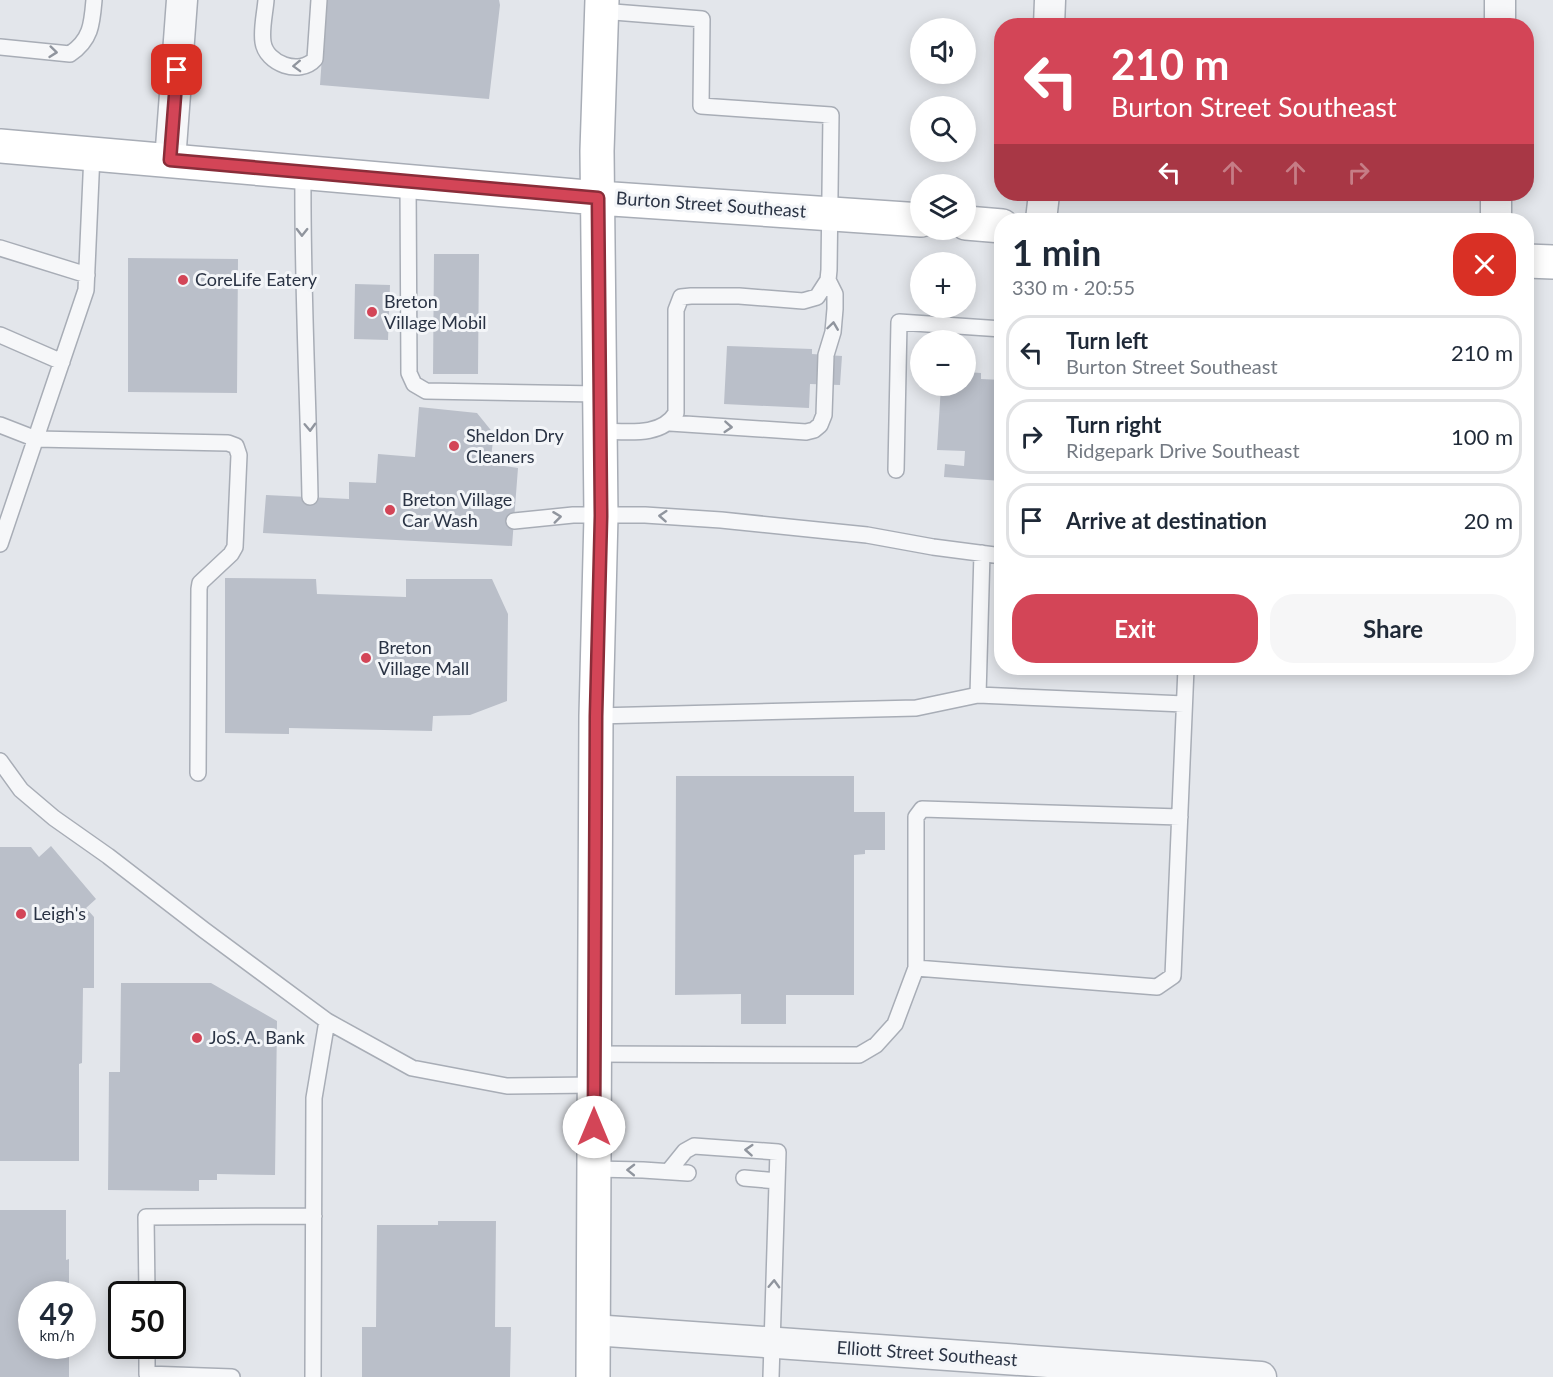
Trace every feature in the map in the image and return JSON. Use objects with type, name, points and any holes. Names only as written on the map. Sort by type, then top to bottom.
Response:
[{"type":"main road","points":[[593,1377],[596,716],[601,516],[597,151],[602,5]]},
{"type":"main road","name":"Burton Street Southeast","points":[[0,146],[598,198],[910,219]]},
{"type":"main road","points":[[976,224],[994,225]]},
{"type":"main road","points":[[1534,261],[1553,262]]},
{"type":"street","points":[[170,160],[182,0]]},
{"type":"street","points":[[1049,18],[1050,0]]},
{"type":"street","points":[[1500,0],[1500,18]]},
{"type":"street","name":"Elliott Street Southeast","points":[[593,1330],[1261,1377]]},
{"type":"lane","points":[[0,47],[70,54],[87,40],[92,28],[94,0]]},
{"type":"lane","points":[[266,0],[263,42],[266,51],[288,67],[296,68],[305,67],[315,60],[319,0]]},
{"type":"lane","points":[[600,431],[646,432],[670,423],[806,432],[814,430],[820,425],[824,415],[826,355],[833,332],[835,309],[835,294],[828,280],[831,115],[701,106],[702,19],[602,5]]},
{"type":"lane","points":[[0,544],[86,290],[92,154]]},
{"type":"lane","points":[[303,173],[302,244],[310,497]]},
{"type":"lane","points":[[408,181],[409,373],[414,384],[426,391],[600,394]]},
{"type":"lane","points":[[0,248],[87,275]]},
{"type":"lane","points":[[670,423],[676,413],[676,310],[681,297],[739,297],[803,302],[817,297],[828,280]]},
{"type":"lane","points":[[896,470],[899,322],[994,328]]},
{"type":"lane","points":[[0,335],[62,362]]},
{"type":"lane","points":[[0,425],[36,439],[228,443],[236,446],[239,455],[235,547],[231,555],[200,583],[199,589],[198,773]]},
{"type":"lane","points":[[514,521],[573,515],[645,515],[721,520],[867,535],[994,555]]},
{"type":"lane","points":[[978,695],[982,553]]},
{"type":"lane","points":[[916,968],[1157,987],[1173,976],[1185,675]]},
{"type":"lane","points":[[596,716],[916,708],[978,695],[1184,704]]},
{"type":"lane","points":[[0,761],[21,790],[54,818],[327,1021],[412,1068],[507,1086],[594,1069],[859,1055],[876,1045],[894,1024],[916,968],[916,817],[922,809],[1180,817]]},
{"type":"lane","points":[[313,1377],[314,1098],[327,1021]]},
{"type":"lane","points":[[668,1172],[685,1151],[694,1146],[778,1152],[770,1376]]},
{"type":"lane","points":[[594,1169],[688,1173]]},
{"type":"lane","points":[[744,1178],[777,1181]]},
{"type":"lane","points":[[147,1281],[146,1217],[314,1216]]},
{"type":"lane","points":[[147,1359],[147,1374],[232,1377]]},
{"type":"building","points":[[326,0],[499,0],[489,99],[320,85]]},
{"type":"building","points":[[434,254],[479,254],[478,374],[433,374]]},
{"type":"building","points":[[128,258],[238,259],[237,393],[128,392]]},
{"type":"building","name":"Breton Village Mobil","points":[[355,284],[390,285],[388,340],[354,339]]},
{"type":"building","points":[[727,346],[812,349],[812,354],[842,356],[840,385],[810,384],[809,408],[724,404]]},
{"type":"building","points":[[976,373],[981,373],[981,379],[994,380],[994,480],[944,477],[945,464],[964,466],[965,451],[937,450],[940,396],[976,396]]},
{"type":"building","name":"Breton Village Car Wash","points":[[419,407],[477,413],[494,434],[490,464],[518,468],[512,546],[263,533],[266,495],[349,499],[349,482],[376,483],[378,454],[415,457]]},
{"type":"building","name":"Breton Village Mall","points":[[225,578],[316,579],[317,594],[406,597],[406,579],[492,579],[508,614],[507,701],[470,715],[433,716],[432,731],[289,728],[289,734],[225,733]]},
{"type":"building","points":[[676,776],[854,776],[854,812],[885,812],[885,850],[865,850],[865,854],[854,855],[854,995],[786,995],[786,1024],[741,1024],[741,994],[675,995]]},
{"type":"building","points":[[51,846],[96,899],[86,908],[94,917],[94,988],[83,988],[82,1063],[79,1064],[79,1161],[0,1161],[0,847],[31,847],[39,857]]},
{"type":"building","points":[[121,983],[211,983],[277,1021],[275,1175],[217,1174],[217,1180],[199,1180],[199,1191],[108,1190],[109,1072],[120,1072]]},
{"type":"building","points":[[0,1210],[66,1210],[66,1260],[69,1259],[69,1281],[18,1281],[18,1359],[69,1359],[69,1377],[0,1377]]},
{"type":"building","points":[[438,1221],[496,1221],[495,1327],[511,1327],[510,1377],[362,1377],[362,1327],[376,1327],[377,1225],[438,1225]]},
{"type":"place","name":"CoreLife Eatery","points":[[183,280]]},
{"type":"place","name":"Breton Village Mobil","points":[[372,312]]},
{"type":"place","name":"Sheldon Dry Cleaners","points":[[454,446]]},
{"type":"place","name":"Breton Village Car Wash","points":[[390,510]]},
{"type":"place","name":"Breton Village Mall","points":[[366,658]]},
{"type":"place","name":"Leigh's","points":[[21,914]]},
{"type":"place","name":"JoS. A. Bank","points":[[197,1038]]},
{"type":"route","points":[[177,70],[170,160],[598,198],[601,516],[596,716],[594,1127]]}]
